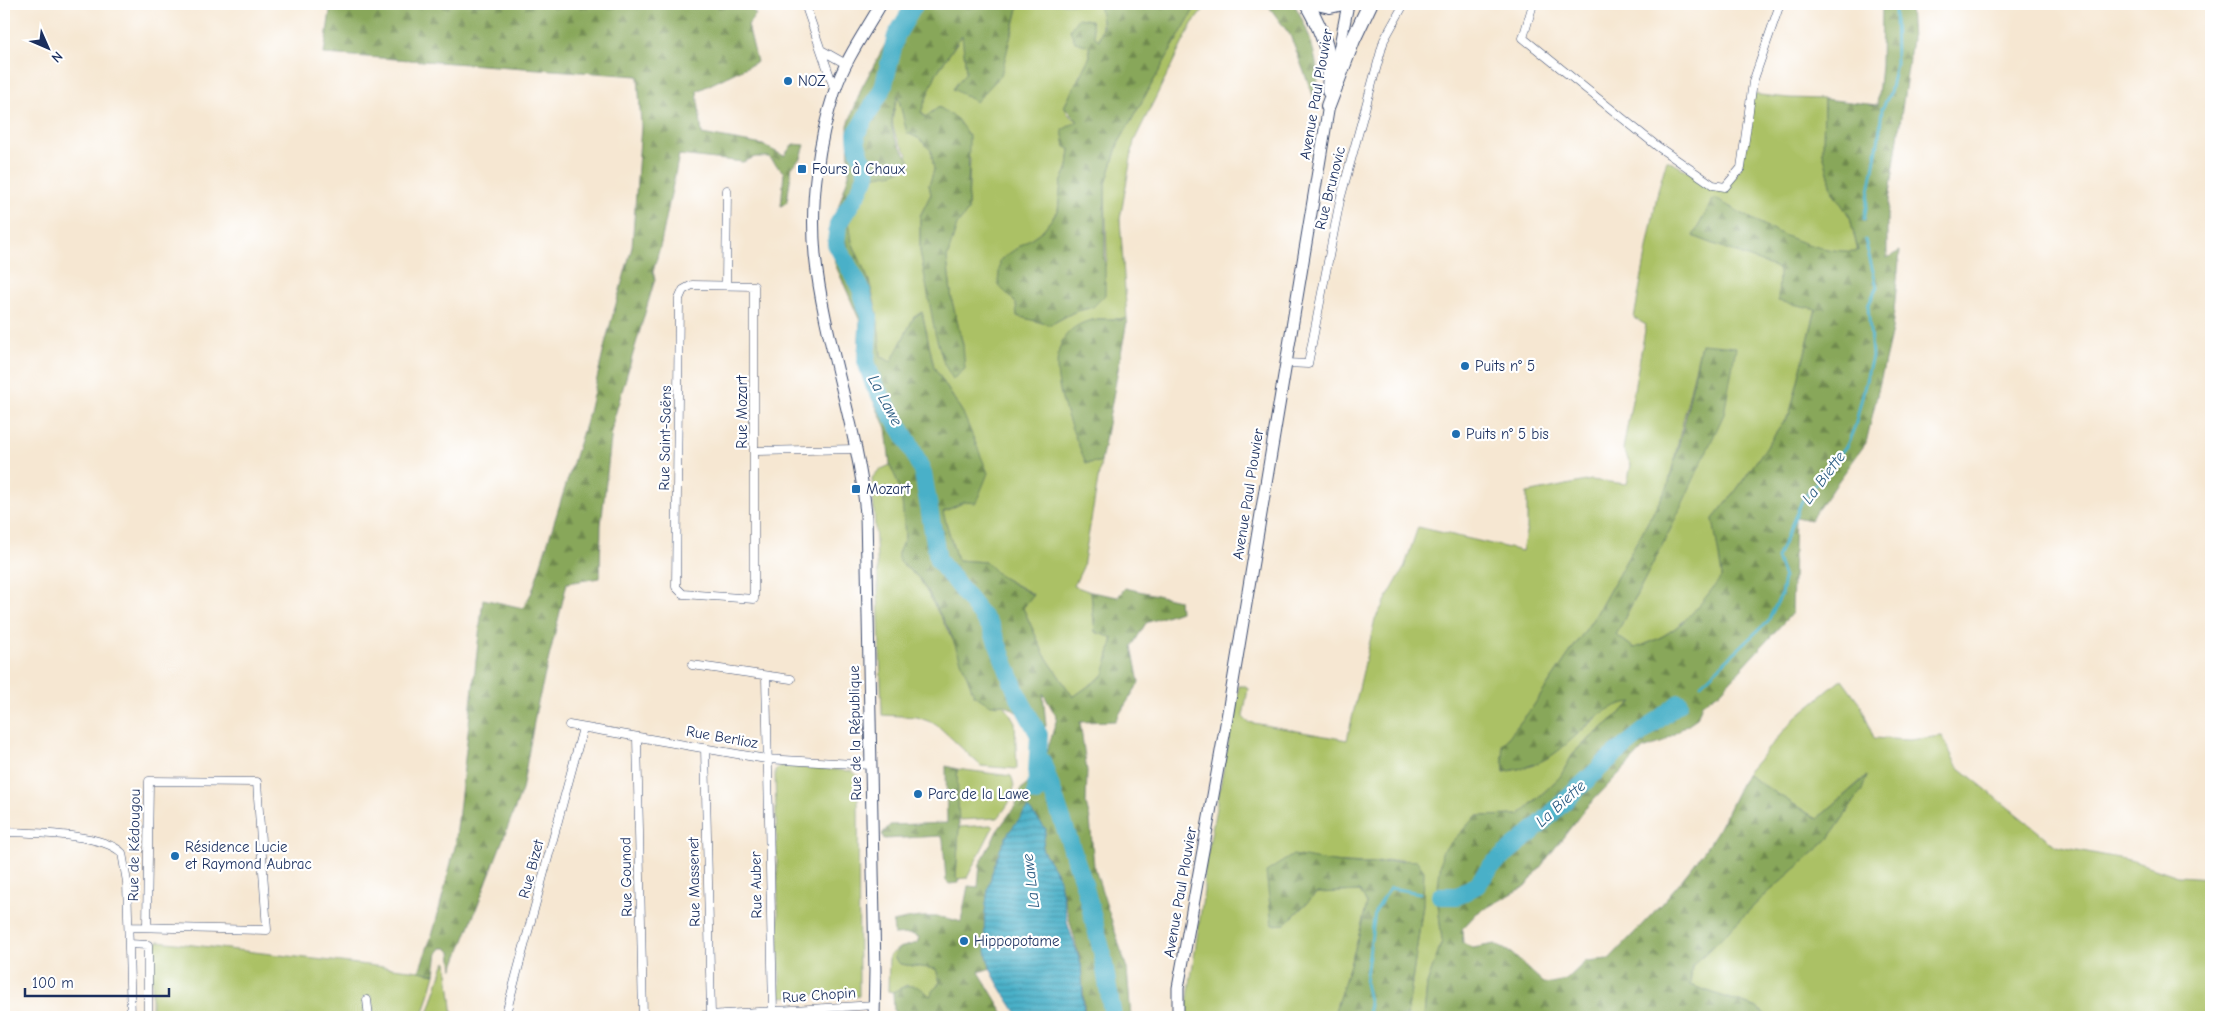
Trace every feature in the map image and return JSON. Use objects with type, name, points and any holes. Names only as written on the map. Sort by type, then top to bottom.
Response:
[{"type":"highway","points":[[1306,4],[1323,36],[1330,56],[1328,106]]},
{"type":"highway","points":[[1321,4],[1330,6],[1339,4]]},
{"type":"highway","points":[[1328,106],[1353,40],[1370,4]]},
{"type":"main road","name":"Rue de la République","points":[[874,1017],[866,514],[857,449],[826,319],[815,254],[814,202],[817,172],[835,91],[846,64],[881,4]]},
{"type":"main road","name":"Avenue Paul Plouvier","points":[[1178,1017],[1178,988],[1226,724],[1328,106],[1348,4]]},
{"type":"main road","name":"Avenue Paul Plouvier","points":[[1170,1017],[1172,1002],[1178,988]]},
{"type":"street","points":[[805,4],[823,51],[835,91]]},
{"type":"street","name":"Rue Brunovic","points":[[1286,363],[1308,364],[1342,191],[1384,40],[1404,4]]},
{"type":"street","points":[[1533,4],[1523,38],[1657,146],[1713,185],[1725,187],[1741,168],[1752,82],[1780,4]]},
{"type":"street","points":[[823,51],[846,64]]},
{"type":"street","points":[[726,285],[727,190]]},
{"type":"street","name":"Rue Mozart","points":[[692,285],[754,286],[756,451],[754,599]]},
{"type":"street","name":"Rue Saint-Saëns","points":[[692,285],[683,290],[679,299],[675,583],[677,590],[683,594],[754,599]]},
{"type":"street","points":[[756,451],[857,449]]},
{"type":"street","points":[[692,665],[791,679]]},
{"type":"street","name":"Rue Auber","points":[[766,676],[766,759],[773,1011]]},
{"type":"street","name":"Rue Berlioz","points":[[569,725],[766,759],[871,765]]},
{"type":"street","name":"Rue Bizet","points":[[505,1017],[583,728]]},
{"type":"street","name":"Rue Gounod","points":[[636,737],[643,1017]]},
{"type":"street","name":"Rue Massenet","points":[[704,748],[711,1015]]},
{"type":"street","name":"Rue de Kédougou","points":[[129,927],[147,928],[267,930],[257,782],[149,781],[147,928]]},
{"type":"street","points":[[4,832],[50,834],[107,842],[118,849],[125,859],[131,1017]]},
{"type":"street","points":[[129,944],[148,945],[148,1017]]},
{"type":"street","points":[[367,1000],[368,1017]]},
{"type":"street","name":"Rue Chopin","points":[[676,1017],[875,1005]]},
{"type":"green space","points":[[331,4],[745,4],[756,14],[748,25],[757,62],[697,91],[702,134],[763,145],[784,156],[793,144],[805,145],[801,158],[792,166],[787,202],[781,206],[784,173],[769,157],[755,157],[743,162],[679,155],[661,243],[653,272],[655,279],[613,422],[601,525],[600,578],[567,583],[536,711],[522,790],[453,969],[451,952],[447,948],[441,948],[438,952],[435,974],[419,971],[434,929],[455,847],[483,599],[523,608],[532,592],[589,412],[607,336],[632,247],[641,126],[638,76],[324,54]]},
{"type":"green space","points":[[907,4],[1019,4],[1001,75],[976,102],[953,89],[966,72],[962,35],[936,74],[921,112],[925,117],[939,107],[957,119],[969,136],[968,211],[957,225],[947,258],[952,301],[963,345],[965,369],[953,379],[944,364],[935,333],[920,251],[920,216],[931,194],[929,185],[934,170],[931,150],[918,138],[907,133],[898,96],[892,125],[896,139],[911,165],[894,173],[876,176],[849,222],[852,242],[869,281],[877,313],[881,356],[891,362],[914,317],[922,312],[934,367],[963,413],[988,473],[976,503],[964,502],[943,512],[957,560],[986,562],[1000,576],[1033,595],[1023,608],[1044,654],[1073,697],[1104,675],[1113,638],[1095,632],[1091,592],[1118,597],[1125,588],[1179,600],[1180,611],[1146,623],[1132,646],[1139,683],[1115,721],[1080,722],[1087,771],[1086,804],[1090,819],[1094,866],[1127,969],[1131,1017],[1085,1017],[1081,964],[1058,876],[1042,849],[1046,829],[984,935],[991,968],[979,972],[1006,1017],[922,1017],[923,1011],[894,1012],[893,992],[904,987],[916,986],[930,996],[940,982],[936,969],[900,964],[894,957],[899,948],[917,943],[919,937],[911,934],[894,935],[893,922],[928,917],[952,919],[961,922],[968,886],[978,887],[980,864],[997,831],[1016,805],[1021,789],[1040,775],[1057,718],[1043,693],[1046,726],[1030,732],[1027,719],[1004,704],[990,705],[974,695],[950,632],[920,579],[898,560],[898,553],[905,537],[902,501],[898,483],[890,465],[886,428],[863,378],[858,354],[860,321],[835,264],[831,230],[849,174],[848,125],[862,87]]},
{"type":"green space","points":[[1019,4],[1099,4],[1102,18],[1099,40],[1095,37],[1089,45],[1090,56],[1064,107],[1069,115],[1078,121],[1065,146],[1070,149],[1068,167],[1061,183],[1058,211],[1043,230],[1000,260],[1016,303],[1017,316],[1050,325],[1074,312],[1093,307],[1107,259],[1105,187],[1118,144],[1197,4],[1208,4],[1192,24],[1134,141],[1120,219],[1127,319],[1097,319],[1086,463],[1101,462],[1083,567],[1074,586],[1091,592],[1095,632],[1113,637],[1104,675],[1073,697],[1044,654],[1023,608],[1033,594],[1000,576],[986,562],[957,560],[943,512],[965,502],[963,413],[934,367],[922,312],[914,317],[891,363],[881,356],[877,313],[869,281],[852,242],[849,222],[876,176],[894,173],[908,154],[894,132],[893,120],[898,95],[907,133],[918,138],[931,150],[934,170],[929,185],[931,194],[920,216],[920,251],[929,291],[963,345],[952,301],[947,258],[957,224],[968,211],[970,158],[921,112],[936,74],[963,34],[966,72],[1012,34]]},
{"type":"green space","points":[[1099,4],[1197,4],[1118,144],[1105,187],[1105,295],[1093,307],[1074,312],[1050,325],[1017,316],[1016,303],[998,285],[1000,260],[1043,230],[1058,211],[1061,183],[1068,167],[1070,149],[1065,147],[1062,130],[1078,121],[1064,107],[1090,56],[1089,46],[1075,42],[1070,30],[1078,18],[1091,20],[1095,37],[1099,40],[1103,26]]},
{"type":"green space","points":[[1267,4],[1294,4],[1300,14],[1314,51],[1318,77],[1315,101],[1290,35]]},
{"type":"green space","points":[[1882,4],[1910,4],[1912,39],[1887,215],[1887,258],[1900,251],[1892,330],[1866,443],[1810,520],[1795,517],[1792,613],[1720,692],[1702,704],[1697,718],[1661,743],[1643,749],[1584,810],[1526,886],[1477,913],[1462,929],[1463,943],[1473,948],[1495,944],[1511,953],[1545,984],[1566,980],[1586,961],[1609,959],[1665,899],[1692,867],[1716,833],[1746,774],[1817,819],[1867,776],[1862,790],[1828,840],[1762,898],[1692,966],[1690,985],[1757,1008],[1769,1017],[1424,1017],[1427,984],[1442,941],[1437,895],[1442,852],[1476,816],[1520,815],[1560,777],[1574,752],[1633,702],[1610,708],[1548,758],[1530,766],[1504,772],[1502,745],[1532,708],[1597,613],[1668,486],[1685,420],[1701,344],[1736,347],[1724,414],[1673,524],[1616,635],[1634,648],[1663,636],[1684,621],[1694,611],[1722,576],[1713,519],[1737,489],[1790,413],[1816,309],[1778,301],[1779,269],[1693,236],[1714,198],[1765,226],[1801,242],[1838,251],[1858,251],[1850,217],[1833,192],[1823,153],[1824,99],[1877,105],[1881,66]]},
{"type":"green space","points":[[1750,94],[1824,99],[1823,153],[1833,192],[1850,217],[1858,252],[1834,252],[1796,242],[1714,199],[1693,236],[1780,269],[1816,308],[1790,413],[1737,489],[1713,519],[1723,576],[1685,620],[1663,636],[1634,648],[1616,635],[1673,524],[1701,344],[1668,486],[1597,613],[1532,708],[1502,745],[1504,772],[1532,766],[1555,753],[1611,706],[1634,701],[1574,752],[1560,777],[1519,815],[1476,816],[1437,895],[1442,941],[1427,984],[1424,1017],[1407,1017],[1423,904],[1403,859],[1366,864],[1331,862],[1270,902],[1272,925],[1285,924],[1317,893],[1360,891],[1367,904],[1356,946],[1333,1017],[1185,1017],[1204,891],[1204,872],[1239,686],[1246,686],[1248,689],[1243,717],[1248,722],[1347,740],[1375,619],[1404,568],[1418,527],[1522,551],[1527,528],[1527,493],[1591,480],[1627,484],[1631,465],[1623,449],[1646,325],[1634,318],[1658,190],[1667,160],[1713,185],[1725,187],[1741,168]]},
{"type":"green space","points":[[1097,319],[1127,319],[1127,321],[1101,462],[1086,463],[1063,403],[1058,380],[1057,359],[1063,341],[1075,327]]},
{"type":"green space","points":[[890,465],[900,490],[903,508],[905,534],[904,566],[920,579],[953,640],[997,705],[1004,704],[1015,722],[1017,769],[981,766],[936,724],[917,717],[882,715],[877,560],[872,478],[879,470]]},
{"type":"green space","points":[[1842,679],[1861,705],[1874,738],[1909,740],[1942,736],[1957,766],[2056,846],[2134,861],[2178,876],[2211,878],[2211,1017],[1769,1017],[1757,1008],[1690,985],[1692,966],[1762,898],[1828,840],[1862,790],[1866,776],[1817,819],[1746,774],[1796,717]]},
{"type":"green space","points":[[780,766],[852,771],[858,776],[859,996],[832,998],[830,994],[780,997],[775,770]]},
{"type":"green space","points":[[946,766],[957,769],[959,827],[956,878],[959,879],[959,883],[949,884],[946,881],[943,839],[941,836],[884,839],[882,834],[890,825],[947,823]]},
{"type":"green space","points":[[957,769],[1011,776],[1014,787],[1013,793],[1009,803],[998,818],[958,820]]},
{"type":"green space","points":[[991,825],[993,827],[967,878],[956,879],[959,827]]},
{"type":"green space","points":[[1293,855],[1348,864],[1374,864],[1405,860],[1417,861],[1424,871],[1423,904],[1407,1017],[1333,1017],[1356,946],[1367,904],[1360,891],[1317,893],[1285,924],[1272,925],[1266,872]]},
{"type":"green space","points":[[158,941],[435,974],[423,1017],[374,1017],[371,996],[363,997],[365,1017],[152,1017],[152,950]]},
{"type":"green space","points":[[899,948],[894,957],[900,964],[936,969],[940,982],[930,996],[907,985],[893,992],[888,991],[889,956]]},
{"type":"green space","points":[[447,962],[453,1017],[427,1017],[444,964]]},
{"type":"water","points":[[1028,808],[1046,829],[1042,849],[1059,877],[1068,925],[1081,964],[1084,1017],[1019,1017],[999,986],[990,967],[986,951],[985,916],[990,880],[995,862],[1009,832]]},
{"type":"waterway","name":"La Lawe","points":[[915,4],[896,36],[883,88],[856,134],[857,145],[867,174],[859,191],[838,224],[836,244],[861,289],[869,317],[866,361],[874,385],[909,443],[923,473],[938,560],[991,627],[1017,694],[1039,735],[1036,793]]},
{"type":"waterway","name":"La Biette","points":[[1864,219],[1879,137],[1882,109],[1890,93],[1896,63],[1895,4]]},
{"type":"waterway","name":"La Biette","points":[[1701,684],[1768,621],[1781,595],[1784,578],[1777,558],[1802,501],[1847,445],[1855,426],[1872,356],[1868,306],[1877,287],[1865,240]]},
{"type":"waterway","name":"La Biette","points":[[1440,896],[1457,896],[1477,885],[1492,865],[1532,832],[1608,760],[1679,703]]},
{"type":"waterway","points":[[1042,761],[1084,884],[1102,952],[1113,1017]]},
{"type":"waterway","name":"La Biette","points":[[1367,1017],[1370,1005],[1365,983],[1375,912],[1390,888],[1420,893]]},
{"type":"place","name":"NOZ","points":[[788,81]]},
{"type":"place","name":"Fours à Chaux","points":[[802,169]]},
{"type":"place","name":"Puits n° 5","points":[[1465,366]]},
{"type":"place","name":"Puits n° 5 bis","points":[[1456,434]]},
{"type":"place","name":"Mozart","points":[[856,489]]},
{"type":"place","name":"Parc de la Lawe","points":[[918,794]]},
{"type":"place","name":"Résidence Lucie et Raymond Aubrac","points":[[175,856]]},
{"type":"place","name":"Hippopotame","points":[[964,941]]}]
